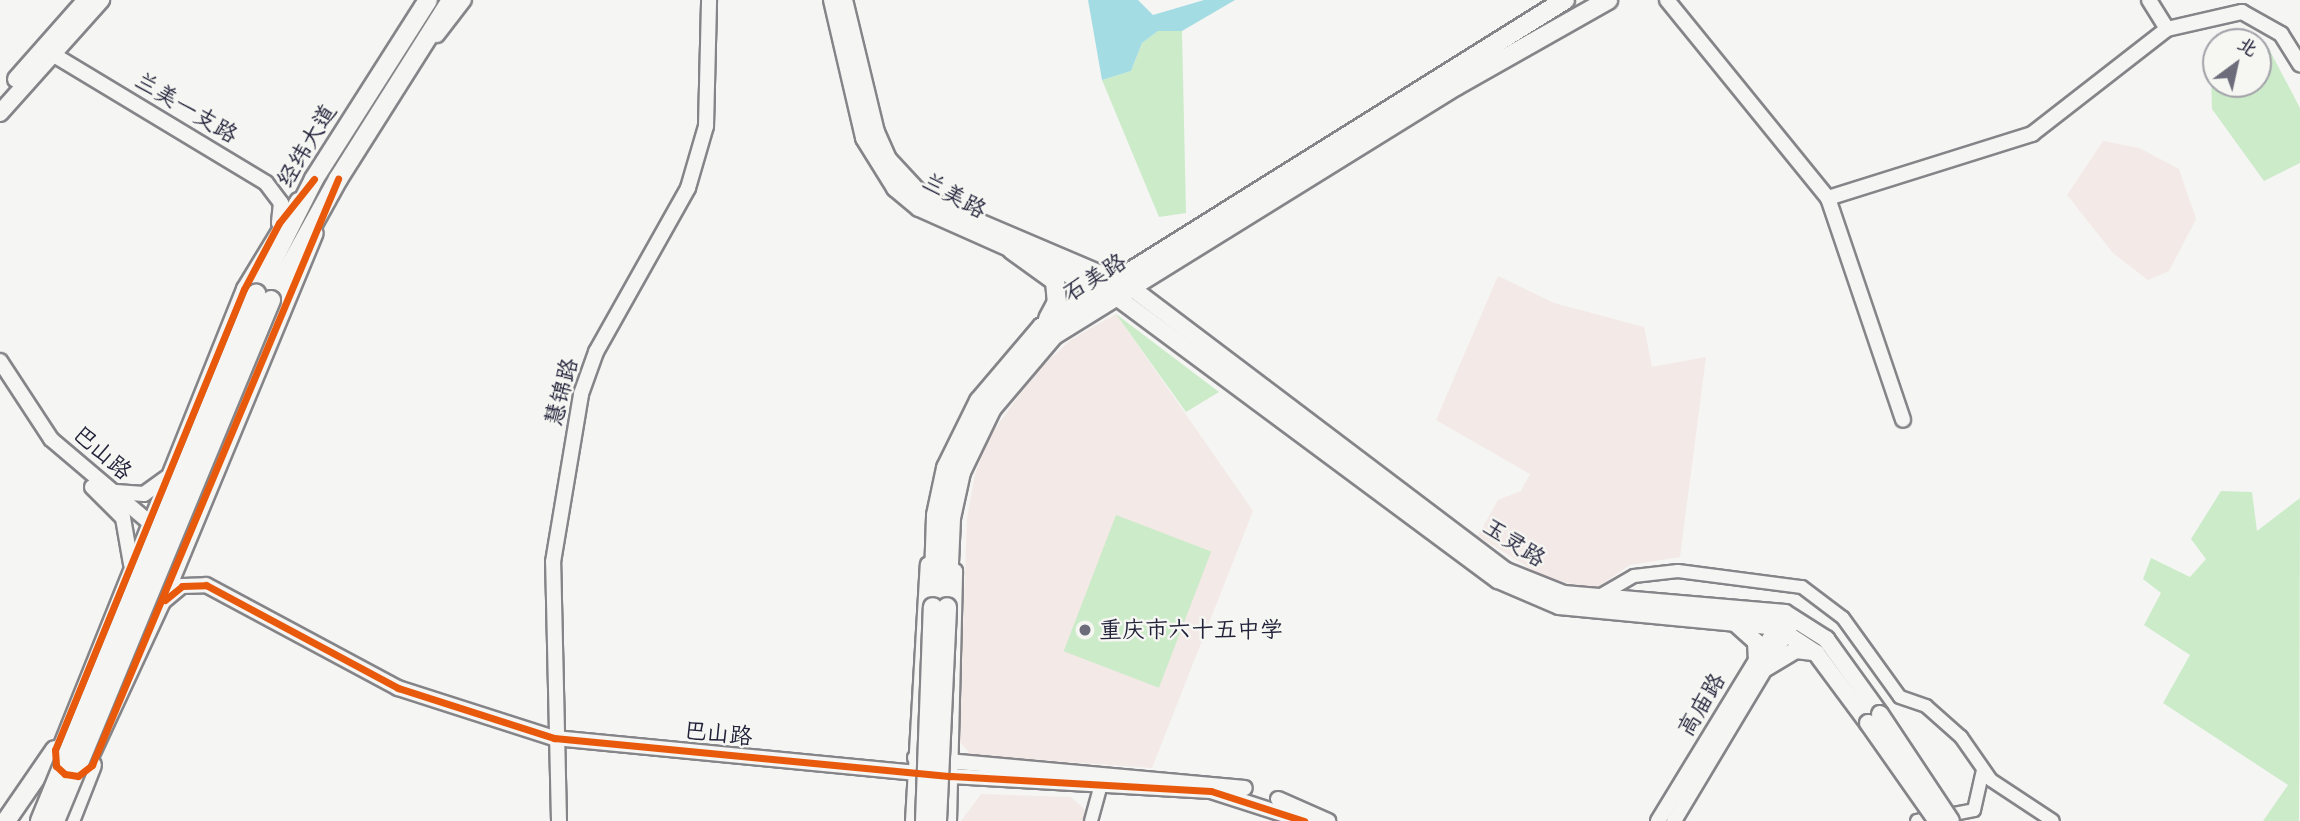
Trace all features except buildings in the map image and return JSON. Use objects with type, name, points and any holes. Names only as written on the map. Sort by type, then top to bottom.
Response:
[{"type":"main road","points":[[0,113],[86,0]]},
{"type":"main road","points":[[0,97],[101,0]]},
{"type":"main road","name":"经纬大道","points":[[40,821],[314,179],[428,0]]},
{"type":"main road","name":"经纬大道","points":[[55,821],[264,297],[451,0]]},
{"type":"main road","name":"兰美路","points":[[832,0],[864,138],[877,164],[919,208],[1012,250],[1115,286]]},
{"type":"main road","name":"兰美路","points":[[844,0],[876,132],[904,180],[954,214],[1115,286]]},
{"type":"main road","name":"石美路","points":[[944,516],[978,433],[1012,381],[1054,335],[1115,286],[1565,0]]},
{"type":"main road","name":"石美路","points":[[925,821],[940,607],[946,468],[979,401],[1042,327],[1608,0]]},
{"type":"main road","points":[[1012,250],[1055,281],[1057,302],[1042,327]]},
{"type":"main road","name":"玉灵路","points":[[1115,286],[1502,575],[1559,606],[1786,623],[1874,718],[1951,821]]},
{"type":"main road","name":"玉灵路","points":[[1502,575],[1535,586],[1596,598],[1786,623],[1839,653],[1874,718],[1937,821]]},
{"type":"main road","name":"石美路","points":[[937,821],[940,607]]},
{"type":"main road","points":[[1732,621],[1756,642],[1761,664],[1796,650],[1816,653]]},
{"type":"main road","points":[[26,821],[40,780],[55,750]]},
{"type":"main road","points":[[70,821],[92,765]]},
{"type":"main road","points":[[6,821],[40,780]]},
{"type":"street","name":"经纬大道","points":[[376,79],[418,0]]},
{"type":"street","name":"经纬大道","points":[[394,92],[464,0]]},
{"type":"street","name":"慧锦路","points":[[559,821],[554,738],[553,562],[581,394],[596,352],[688,188],[706,125],[709,0]]},
{"type":"street","points":[[1667,0],[1828,198],[1903,420]]},
{"type":"street","points":[[2149,0],[2167,29]]},
{"type":"street","points":[[1828,198],[2032,134],[2167,29],[2242,12],[2281,34],[2300,64]]},
{"type":"street","name":"兰美一支路","points":[[48,51],[266,183],[281,203],[279,223]]},
{"type":"street","points":[[314,179],[279,223],[244,289],[130,578],[55,750],[56,766],[65,774],[78,776],[92,765],[163,602],[338,179]]},
{"type":"street","name":"巴山路","points":[[0,362],[51,439],[151,524],[173,557],[163,602]]},
{"type":"street","name":"巴山路","points":[[0,376],[47,445],[123,518],[130,578]]},
{"type":"street","points":[[107,488],[128,495],[151,492],[176,462]]},
{"type":"street","points":[[944,516],[958,611],[949,821]]},
{"type":"street","points":[[913,821],[921,606],[944,516]]},
{"type":"street","points":[[1596,598],[1634,576],[1658,572],[1802,587],[1843,618],[1900,697],[1936,714],[1983,770],[2053,821]]},
{"type":"street","name":"巴山路","points":[[163,602],[182,586],[206,585],[378,679],[467,714],[554,738],[915,766],[951,776],[1223,783],[1328,821]]},
{"type":"street","points":[[117,609],[141,602],[153,625]]},
{"type":"street","name":"高庙路","points":[[1658,821],[1786,623]]},
{"type":"street","name":"高庙路","points":[[1674,821],[1761,664]]},
{"type":"street","name":"巴山路","points":[[915,766],[952,761],[1211,791],[1304,821]]},
{"type":"street","points":[[1917,821],[1974,810],[1983,770]]},
{"type":"street","points":[[1091,821],[1103,779]]},
{"type":"shaded area","points":[[2103,141],[2139,148],[2179,169],[2196,219],[2169,271],[2148,280],[2113,253],[2067,195]]},
{"type":"shaded area","points":[[1498,276],[1554,303],[1644,327],[1652,367],[1706,357],[1680,557],[1630,565],[1595,589],[1545,578],[1478,536],[1498,500],[1521,491],[1530,474],[1436,420]]},
{"type":"shaded area","name":"重庆市六十五中学","points":[[1116,314],[1253,511],[1152,768],[971,755],[959,741],[967,518],[975,474],[990,436],[1036,372],[1072,339]]},
{"type":"shaded area","points":[[981,794],[1071,797],[1087,812],[1084,821],[961,821]]},
{"type":"green space","points":[[1158,31],[1182,31],[1186,213],[1159,217],[1102,80],[1131,71],[1142,43]]},
{"type":"green space","points":[[2272,55],[2300,108],[2300,163],[2264,181],[2212,109],[2212,98],[2272,98]]},
{"type":"green space","points":[[1116,314],[1219,392],[1186,412]]},
{"type":"green space","points":[[2221,491],[2252,492],[2257,531],[2300,498],[2299,821],[2263,821],[2288,785],[2163,703],[2190,655],[2144,625],[2161,593],[2143,579],[2151,558],[2190,577],[2206,559],[2191,539]]},
{"type":"green space","points":[[1116,515],[1211,552],[1159,688],[1064,651]]},
{"type":"water","points":[[1088,0],[1138,0],[1153,15],[1204,0],[1235,0],[1182,31],[1158,31],[1142,43],[1131,71],[1102,80]]},
{"type":"cycle path","points":[[314,179],[279,223],[244,289],[55,750],[56,766],[65,774],[78,776],[92,765],[338,179]]},
{"type":"cycle path","points":[[165,600],[182,586],[206,585],[398,688],[554,738],[951,776],[1211,791],[1304,821]]},
{"type":"place","name":"重庆市六十五中学","points":[[1085,630]]}]
